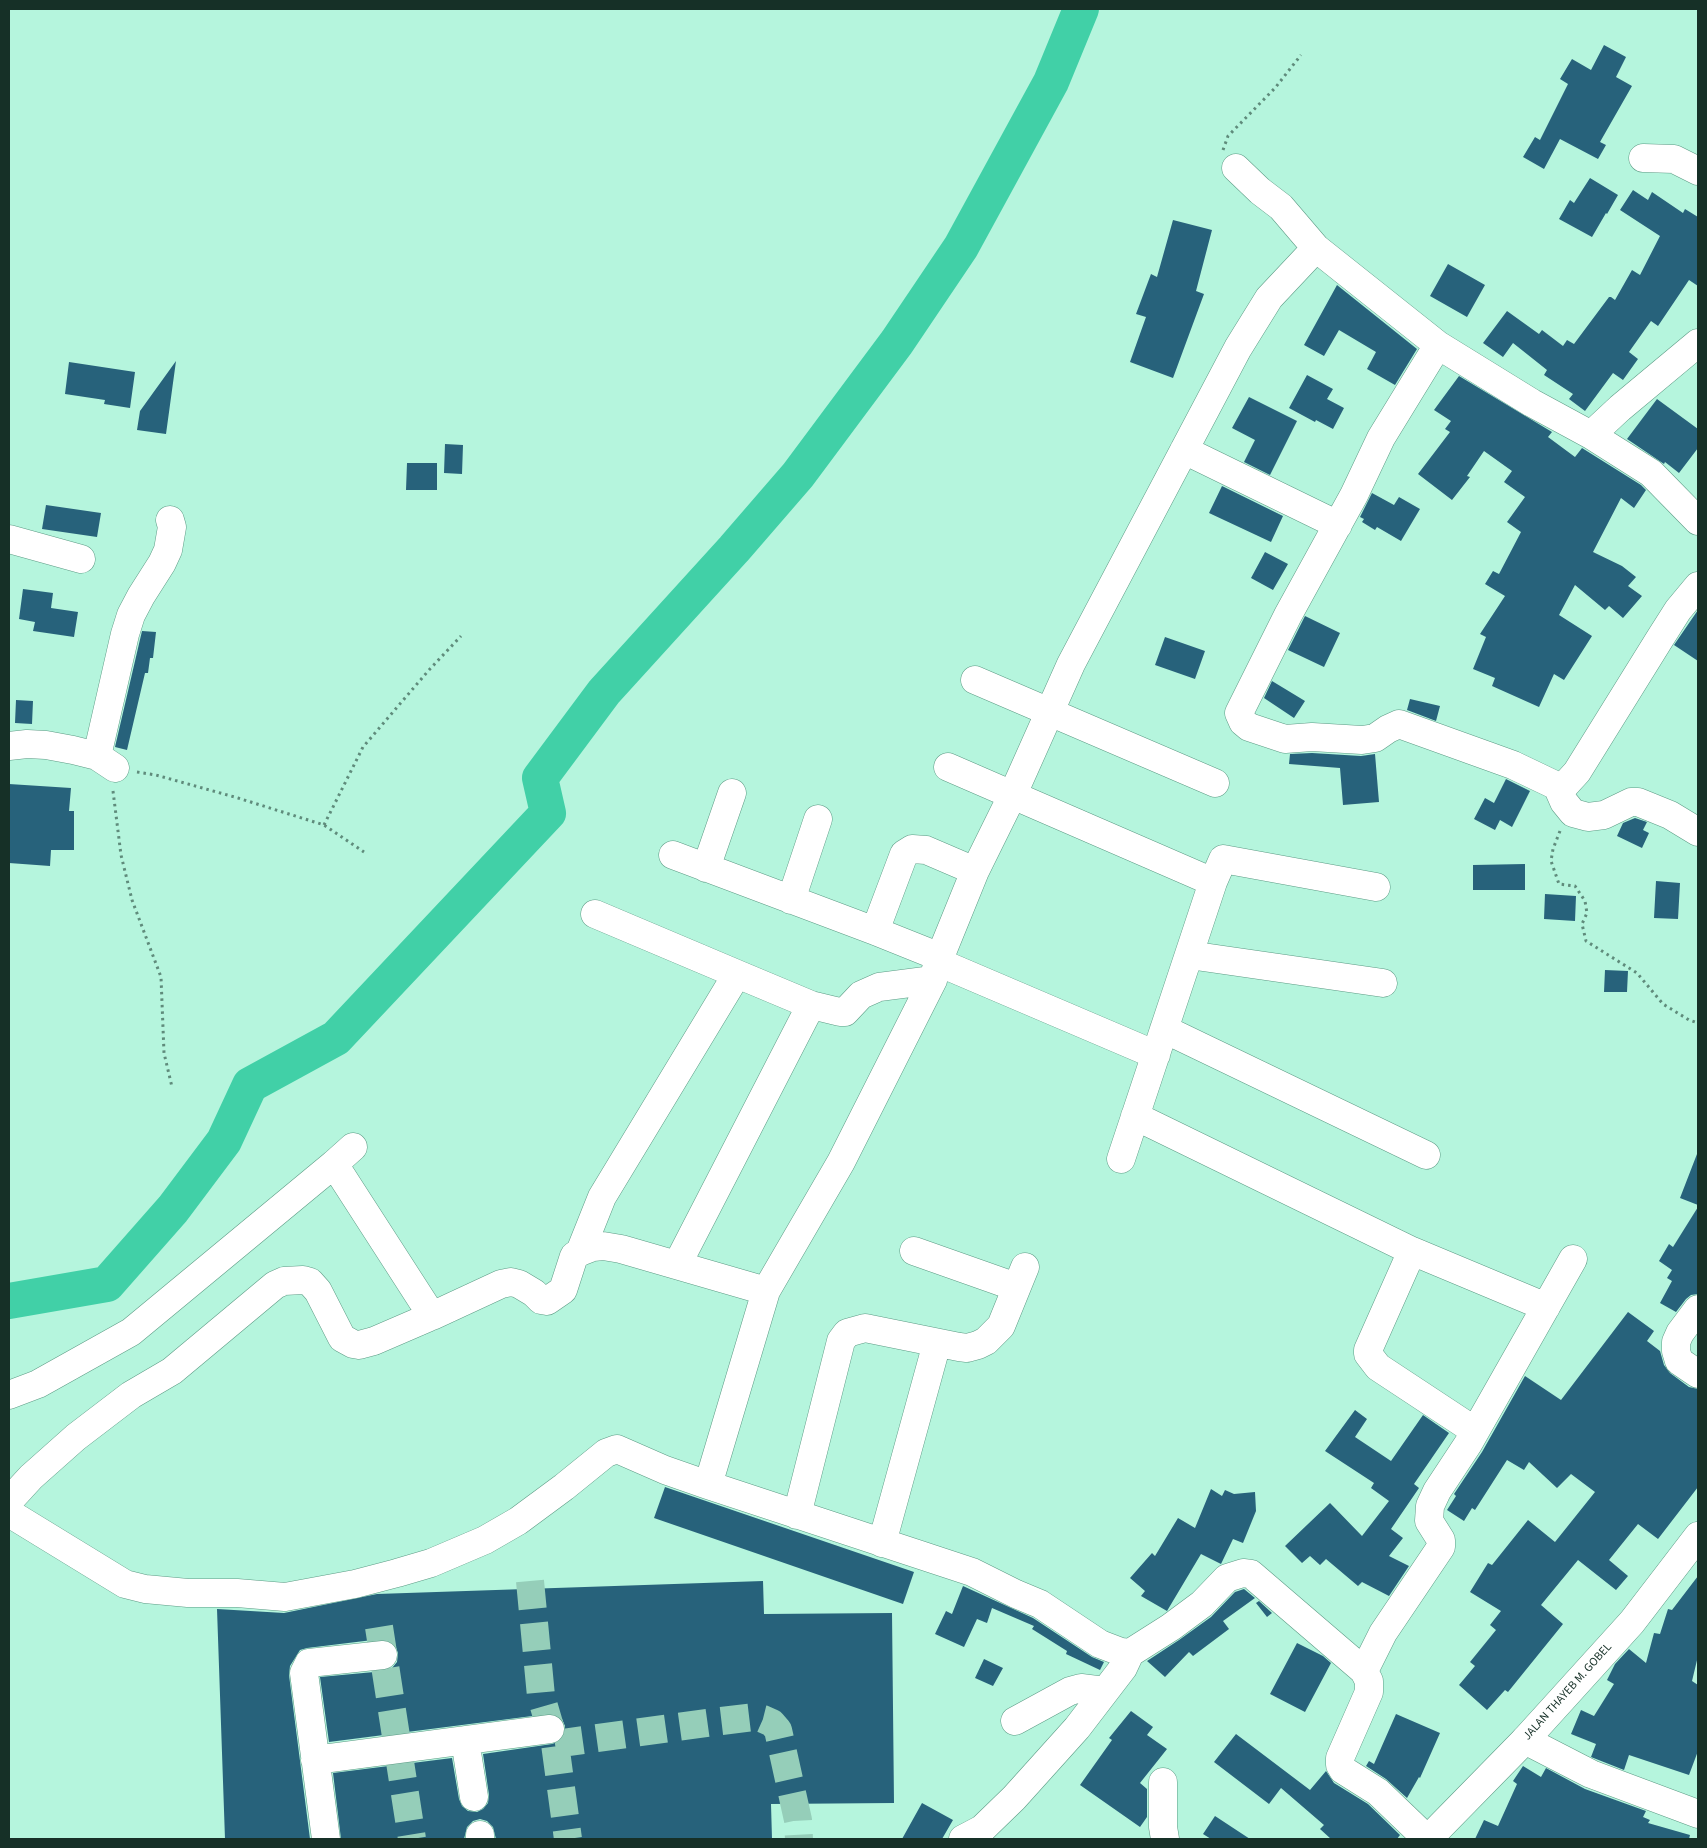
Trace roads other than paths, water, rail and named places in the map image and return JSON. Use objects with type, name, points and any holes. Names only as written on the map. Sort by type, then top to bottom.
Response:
[{"type":"street","points":[[1643,158],[1674,159],[1698,171]]},
{"type":"street","points":[[1236,168],[1280,207],[1316,248],[1438,344],[1532,403],[1590,435],[1651,473],[1698,521]]},
{"type":"street","points":[[708,1486],[766,1291],[841,1162],[937,967],[975,871],[1013,794],[1071,664],[1238,348],[1268,298],[1316,248]]},
{"type":"street","points":[[1590,435],[1698,343]]},
{"type":"street","points":[[1438,344],[1381,438],[1338,525],[1288,615],[1239,713],[1242,722],[1249,727],[1284,738],[1312,736],[1362,740],[1374,738],[1398,724],[1513,765],[1557,786],[1570,811],[1588,817],[1604,815],[1631,802],[1638,802],[1670,815],[1698,832]]},
{"type":"street","points":[[1184,450],[1338,525]]},
{"type":"street","points":[[9,746],[27,744],[46,745],[106,762],[125,634],[131,615],[168,550],[172,527],[170,520]]},
{"type":"street","points":[[9,539],[81,559]]},
{"type":"street","points":[[1557,786],[1572,779],[1577,772],[1669,625],[1698,586]]},
{"type":"street","points":[[975,680],[1214,783]]},
{"type":"street","points":[[948,767],[1212,882]]},
{"type":"street","points":[[706,868],[732,794]]},
{"type":"street","points":[[791,900],[818,819]]},
{"type":"street","points":[[875,930],[904,854],[912,850],[926,850],[975,871]]},
{"type":"street","points":[[673,855],[875,930],[937,967],[1156,1055]]},
{"type":"street","points":[[1120,1159],[1212,882],[1222,859],[1376,887]]},
{"type":"street","points":[[595,914],[811,1005],[840,1012],[845,1012],[861,996],[879,987],[937,967]]},
{"type":"street","points":[[1188,955],[1382,982]]},
{"type":"street","points":[[580,1252],[602,1197],[737,974]]},
{"type":"street","points":[[677,1265],[811,1005]]},
{"type":"street","points":[[1164,1028],[1426,1155]]},
{"type":"street","points":[[1135,1116],[1412,1251],[1546,1307]]},
{"type":"street","points":[[9,1396],[38,1384],[131,1332],[344,1155],[432,1316]]},
{"type":"street","points":[[9,1501],[31,1477],[76,1437],[131,1395],[172,1370],[275,1285],[284,1281],[298,1280],[310,1282],[318,1291],[342,1338],[359,1345],[374,1341],[501,1284],[519,1284],[534,1293],[541,1300],[547,1301],[563,1290],[574,1256],[593,1247],[603,1246],[621,1249],[766,1291]]},
{"type":"street","points":[[797,1515],[841,1341],[847,1333],[865,1328],[967,1348],[986,1341],[1001,1326],[1020,1277],[914,1251]]},
{"type":"street","points":[[1412,1251],[1368,1350],[1368,1354],[1378,1367],[1475,1431]]},
{"type":"street","points":[[1364,1670],[1382,1633],[1440,1547],[1441,1540],[1428,1521],[1430,1506],[1437,1491],[1475,1431],[1572,1259]]},
{"type":"street","points":[[1698,1309],[1676,1342],[1679,1361],[1698,1374]]},
{"type":"street","points":[[882,1543],[937,1343]]},
{"type":"street","points":[[9,1513],[125,1584],[145,1589],[188,1593],[237,1593],[285,1597],[355,1584],[397,1573],[431,1563],[485,1540],[518,1520],[564,1487],[606,1453],[617,1449],[708,1486],[972,1572],[1040,1604],[1100,1644],[1130,1653]]},
{"type":"street","name":"JALAN THAYEB M. GOBEL","points":[[1428,1839],[1524,1740],[1632,1622],[1698,1536]]},
{"type":"street","points":[[963,1839],[982,1829],[1014,1798],[1077,1728],[1123,1668],[1130,1653],[1171,1628],[1202,1604],[1227,1578],[1235,1574],[1248,1574],[1364,1670],[1369,1681],[1368,1692],[1340,1758],[1340,1765],[1342,1770],[1378,1792],[1428,1839]]},
{"type":"street","points":[[326,1839],[304,1673],[309,1663],[383,1655]]},
{"type":"street","points":[[1015,1721],[1075,1690],[1088,1688],[1105,1691]]},
{"type":"street","points":[[315,1760],[550,1730]]},
{"type":"street","points":[[465,1740],[474,1797]]},
{"type":"street","points":[[1524,1740],[1591,1774],[1698,1814]]},
{"type":"street","points":[[1163,1782],[1162,1827],[1165,1839]]},
{"type":"waterway","points":[[9,1301],[107,1284],[173,1209],[224,1141],[250,1085],[336,1038],[548,813],[540,778],[604,692],[734,549],[798,475],[897,342],[961,247],[1051,82],[1081,9]]},
{"type":"tunnel","points":[[530,1581],[541,1696],[555,1744],[568,1839]]},
{"type":"tunnel","points":[[379,1627],[412,1839]]},
{"type":"tunnel","points":[[555,1744],[713,1722],[755,1717],[763,1719],[772,1723],[778,1730],[798,1820],[799,1839]]}]
